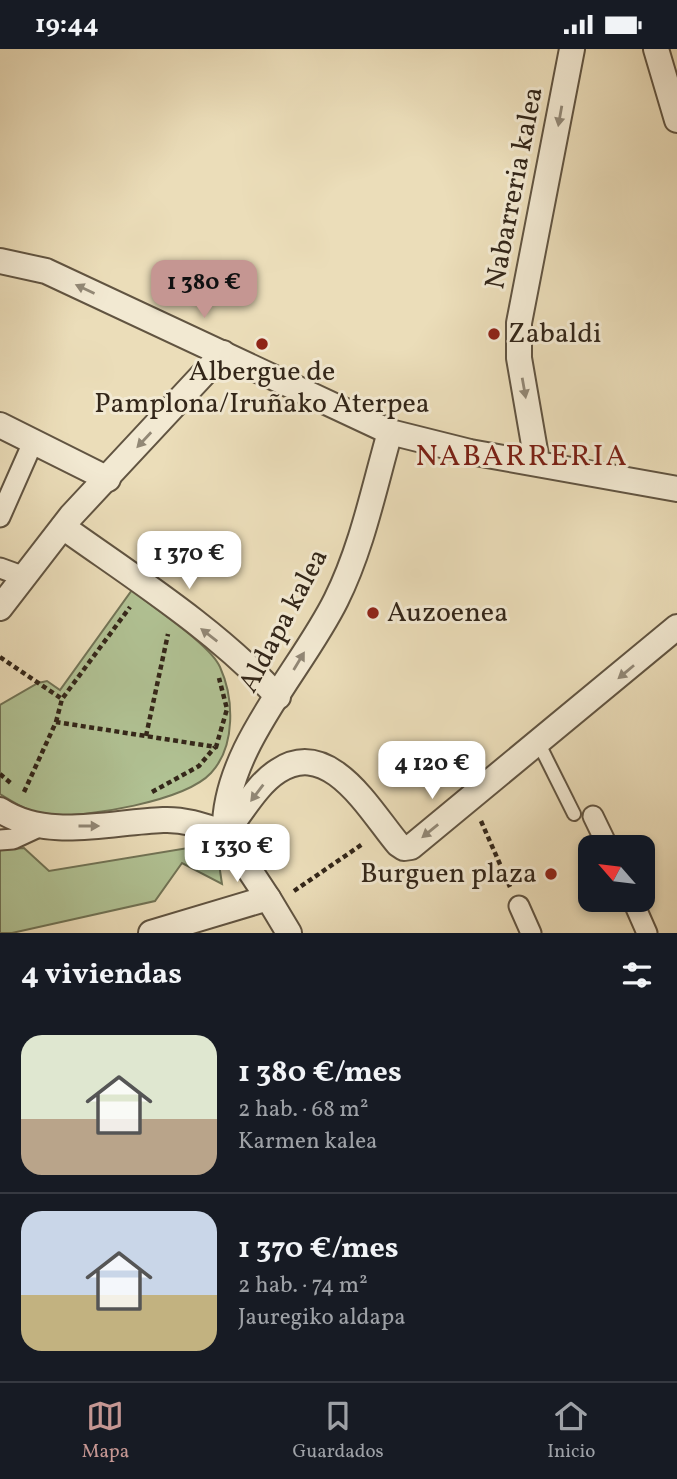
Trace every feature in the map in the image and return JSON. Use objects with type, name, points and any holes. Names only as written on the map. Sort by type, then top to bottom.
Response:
[{"type":"street","name":"Nabarreria kalea","points":[[537,462],[519,358],[519,323],[572,49]]},
{"type":"street","points":[[656,49],[677,120]]},
{"type":"street","points":[[0,261],[46,271],[390,432],[470,452],[677,489]]},
{"type":"street","points":[[0,608],[11,572],[63,527],[223,353]]},
{"type":"street","points":[[0,425],[108,479]]},
{"type":"street","name":"Aldapa kalea","points":[[225,833],[224,808],[239,764],[335,602],[351,565],[390,432]]},
{"type":"street","points":[[0,517],[34,440]]},
{"type":"street","points":[[63,527],[245,664],[278,697]]},
{"type":"street","points":[[225,833],[265,783],[279,770],[299,763],[326,765],[340,773],[404,848],[411,847],[539,744],[677,627]]},
{"type":"street","points":[[0,810],[15,820],[41,827],[115,826],[162,820],[188,821],[225,833],[279,896],[289,933]]},
{"type":"street","points":[[584,815],[599,835]]},
{"type":"street","points":[[0,840],[13,839],[41,827]]},
{"type":"street","points":[[150,933],[279,896]]},
{"type":"street","points":[[519,906],[531,933]]},
{"type":"street","points":[[638,912],[647,933]]},
{"type":"lane","points":[[539,744],[584,815]]},
{"type":"path","points":[[23,794],[56,722],[62,699],[135,601]]},
{"type":"path","points":[[146,736],[169,628],[178,634]]},
{"type":"path","points":[[0,657],[62,699]]},
{"type":"path","points":[[138,794],[151,792],[200,767],[216,747],[227,709],[216,668]]},
{"type":"path","points":[[56,722],[216,747]]},
{"type":"path","points":[[0,774],[23,794],[36,796]]},
{"type":"path","points":[[471,798],[519,906]]},
{"type":"path","points":[[279,896],[385,828]]},
{"type":"green space","points":[[132,590],[194,638],[220,667],[228,693],[230,721],[229,736],[219,762],[211,773],[198,783],[180,792],[134,806],[86,814],[41,814],[0,794],[0,705],[38,683],[47,681],[60,690]]},
{"type":"green space","points":[[194,847],[218,857],[222,884],[182,863],[155,901],[12,933],[0,933],[0,850],[24,848],[49,871]]},
{"type":"place","name":"Zabaldi","points":[[494,334]]},
{"type":"place","name":"Albergue de Pamplona/Iruñako Aterpea","points":[[262,344]]},
{"type":"place","name":"Auzoenea","points":[[373,613]]},
{"type":"place","name":"Burguen plaza","points":[[551,874]]},
{"type":"district","name":"NABARRERIA","points":[[522,457]]}]
